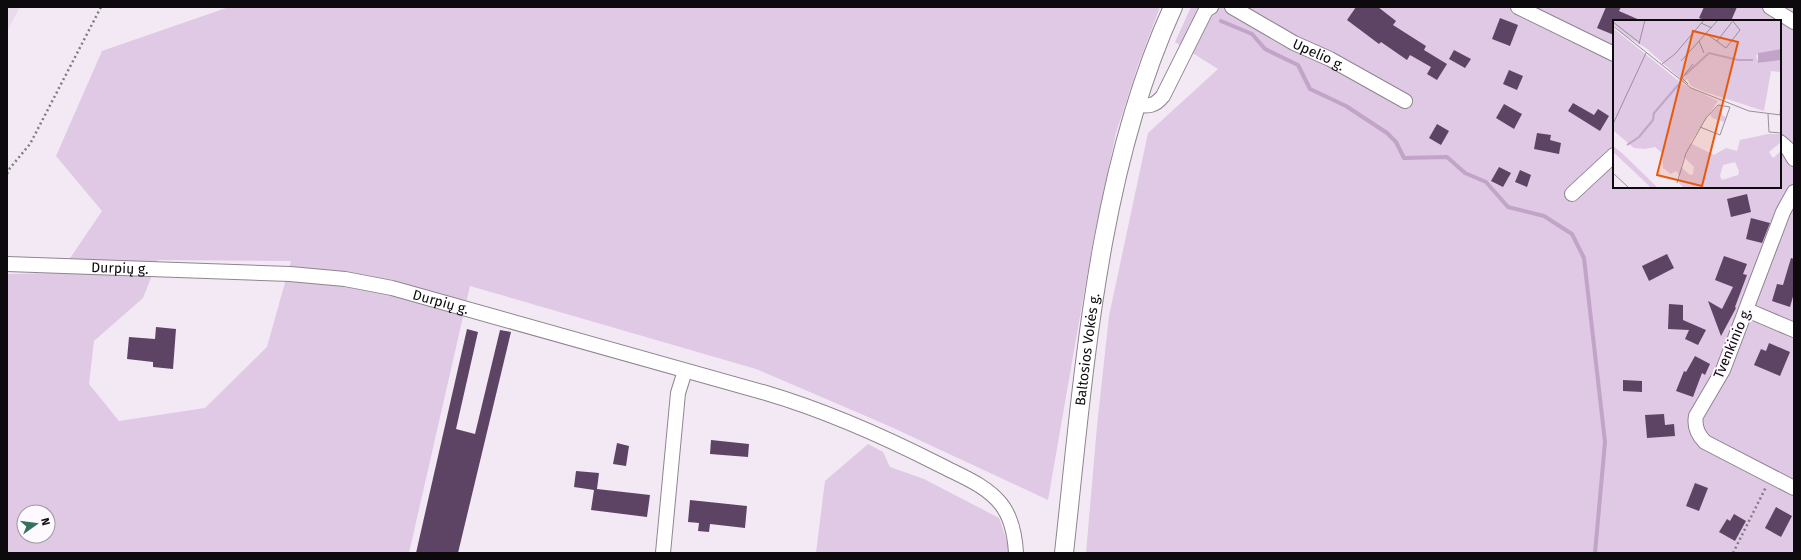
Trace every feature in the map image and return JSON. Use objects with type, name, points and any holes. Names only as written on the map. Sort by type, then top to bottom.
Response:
[{"type":"main road","name":"Baltosios Vokės g.","points":[[1064,553],[1085,365],[1100,267],[1124,148],[1136,104],[1150,63],[1173,7]]},
{"type":"street","points":[[1136,104],[1150,106],[1158,103],[1163,96],[1206,10],[1211,7]]},
{"type":"street","name":"Upelio g.","points":[[1232,7],[1294,43],[1330,59],[1405,101]]},
{"type":"street","points":[[1518,7],[1613,54]]},
{"type":"street","points":[[1770,7],[1794,22]]},
{"type":"street","points":[[1781,143],[1788,149],[1794,159]]},
{"type":"street","points":[[1572,194],[1613,156]]},
{"type":"street","name":"Tvenkinio g.","points":[[1794,192],[1784,212],[1723,370],[1696,416],[1695,422],[1700,437],[1705,442],[1794,488]]},
{"type":"street","name":"Durpių g.","points":[[7,264],[290,274],[344,279],[392,288],[685,371],[816,409],[849,421],[909,449],[973,482],[989,492],[1002,505],[1011,521],[1015,536],[1016,553]]},
{"type":"street","points":[[1746,310],[1794,330]]},
{"type":"street","points":[[663,553],[678,393],[685,371]]},
{"type":"path","points":[[7,174],[30,144],[101,7]]},
{"type":"path","points":[[1733,553],[1771,476]]},
{"type":"shaded area","points":[[7,7],[20,7],[7,31]]},
{"type":"shaded area","points":[[229,7],[1160,7],[1137,68],[1116,133],[1094,236],[1048,500],[889,426],[756,369],[470,286],[409,553],[7,553],[7,274],[60,273],[102,211],[56,156],[102,51]],"holes":[[[158,260],[291,261],[267,347],[205,408],[119,421],[89,384],[94,341],[143,298]]]},
{"type":"shaded area","points":[[1191,7],[1794,7],[1794,553],[1086,553],[1097,426],[1109,316],[1148,133],[1218,69],[1175,42]]},
{"type":"shaded area","points":[[868,444],[883,452],[890,467],[924,479],[999,518],[1009,547],[1008,553],[816,553],[825,481]]},
{"type":"building","points":[[1356,7],[1378,7],[1396,21],[1393,25],[1426,46],[1424,50],[1447,64],[1437,80],[1427,74],[1431,67],[1410,55],[1407,60],[1381,42],[1379,44],[1347,20]]},
{"type":"building","points":[[1606,7],[1621,7],[1619,11],[1640,20],[1613,20],[1613,35],[1597,28]]},
{"type":"building","points":[[1704,7],[1737,7],[1731,20],[1704,20],[1699,18]]},
{"type":"building","points":[[1500,18],[1518,25],[1510,46],[1492,39]]},
{"type":"building","points":[[1454,50],[1471,59],[1465,68],[1449,59]]},
{"type":"building","points":[[1509,70],[1523,76],[1517,90],[1503,84]]},
{"type":"building","points":[[1573,103],[1594,115],[1598,109],[1609,116],[1600,131],[1568,111]]},
{"type":"building","points":[[1504,104],[1522,114],[1514,129],[1496,118]]},
{"type":"building","points":[[1437,124],[1449,131],[1441,145],[1429,138]]},
{"type":"building","points":[[1537,133],[1551,135],[1550,140],[1561,143],[1559,154],[1534,149]]},
{"type":"building","points":[[1499,167],[1511,173],[1503,187],[1491,181]]},
{"type":"building","points":[[1520,170],[1531,175],[1527,187],[1515,182]]},
{"type":"building","points":[[1747,194],[1751,212],[1731,217],[1727,199]]},
{"type":"building","points":[[1751,218],[1770,223],[1762,243],[1746,239]]},
{"type":"building","points":[[1667,254],[1674,268],[1649,281],[1642,266]]},
{"type":"building","points":[[1724,256],[1747,264],[1743,274],[1747,275],[1735,307],[1736,308],[1721,336],[1708,301],[1722,309],[1733,287],[1715,280]]},
{"type":"building","points":[[1791,258],[1794,259],[1794,293],[1790,307],[1772,301],[1777,284],[1783,285]]},
{"type":"building","points":[[1669,304],[1683,305],[1683,320],[1706,330],[1698,345],[1685,339],[1689,330],[1668,329]]},
{"type":"building","points":[[156,327],[176,329],[173,369],[153,367],[153,362],[127,359],[129,337],[155,339]]},
{"type":"building","points":[[467,329],[478,332],[456,429],[475,434],[500,330],[511,332],[458,553],[416,553]]},
{"type":"building","points":[[1769,343],[1790,352],[1780,376],[1754,365],[1761,349],[1766,351]]},
{"type":"building","points":[[1695,356],[1710,364],[1705,375],[1702,373],[1693,397],[1676,391],[1684,371],[1686,372]]},
{"type":"building","points":[[1623,380],[1642,381],[1642,392],[1623,391]]},
{"type":"building","points":[[1664,414],[1665,425],[1674,424],[1675,436],[1647,438],[1645,415]]},
{"type":"building","points":[[711,440],[749,444],[748,457],[710,454]]},
{"type":"building","points":[[617,443],[629,446],[626,466],[613,464]]},
{"type":"building","points":[[576,471],[599,473],[597,489],[650,495],[647,517],[591,510],[594,490],[574,487]]},
{"type":"building","points":[[1695,483],[1708,488],[1699,511],[1686,506]]},
{"type":"building","points":[[690,500],[747,506],[745,528],[710,524],[709,532],[698,531],[699,523],[688,522]]},
{"type":"building","points":[[1776,507],[1792,516],[1781,537],[1765,528]]},
{"type":"building","points":[[1734,514],[1746,521],[1735,541],[1719,532],[1727,519],[1730,521]]},
{"type":"waterway","points":[[1221,21],[1252,34],[1265,49],[1298,65],[1310,89],[1346,106],[1387,133],[1396,142],[1404,158],[1447,157],[1465,173],[1486,182],[1508,207],[1544,216],[1572,234],[1584,258],[1605,442],[1595,553]]}]
